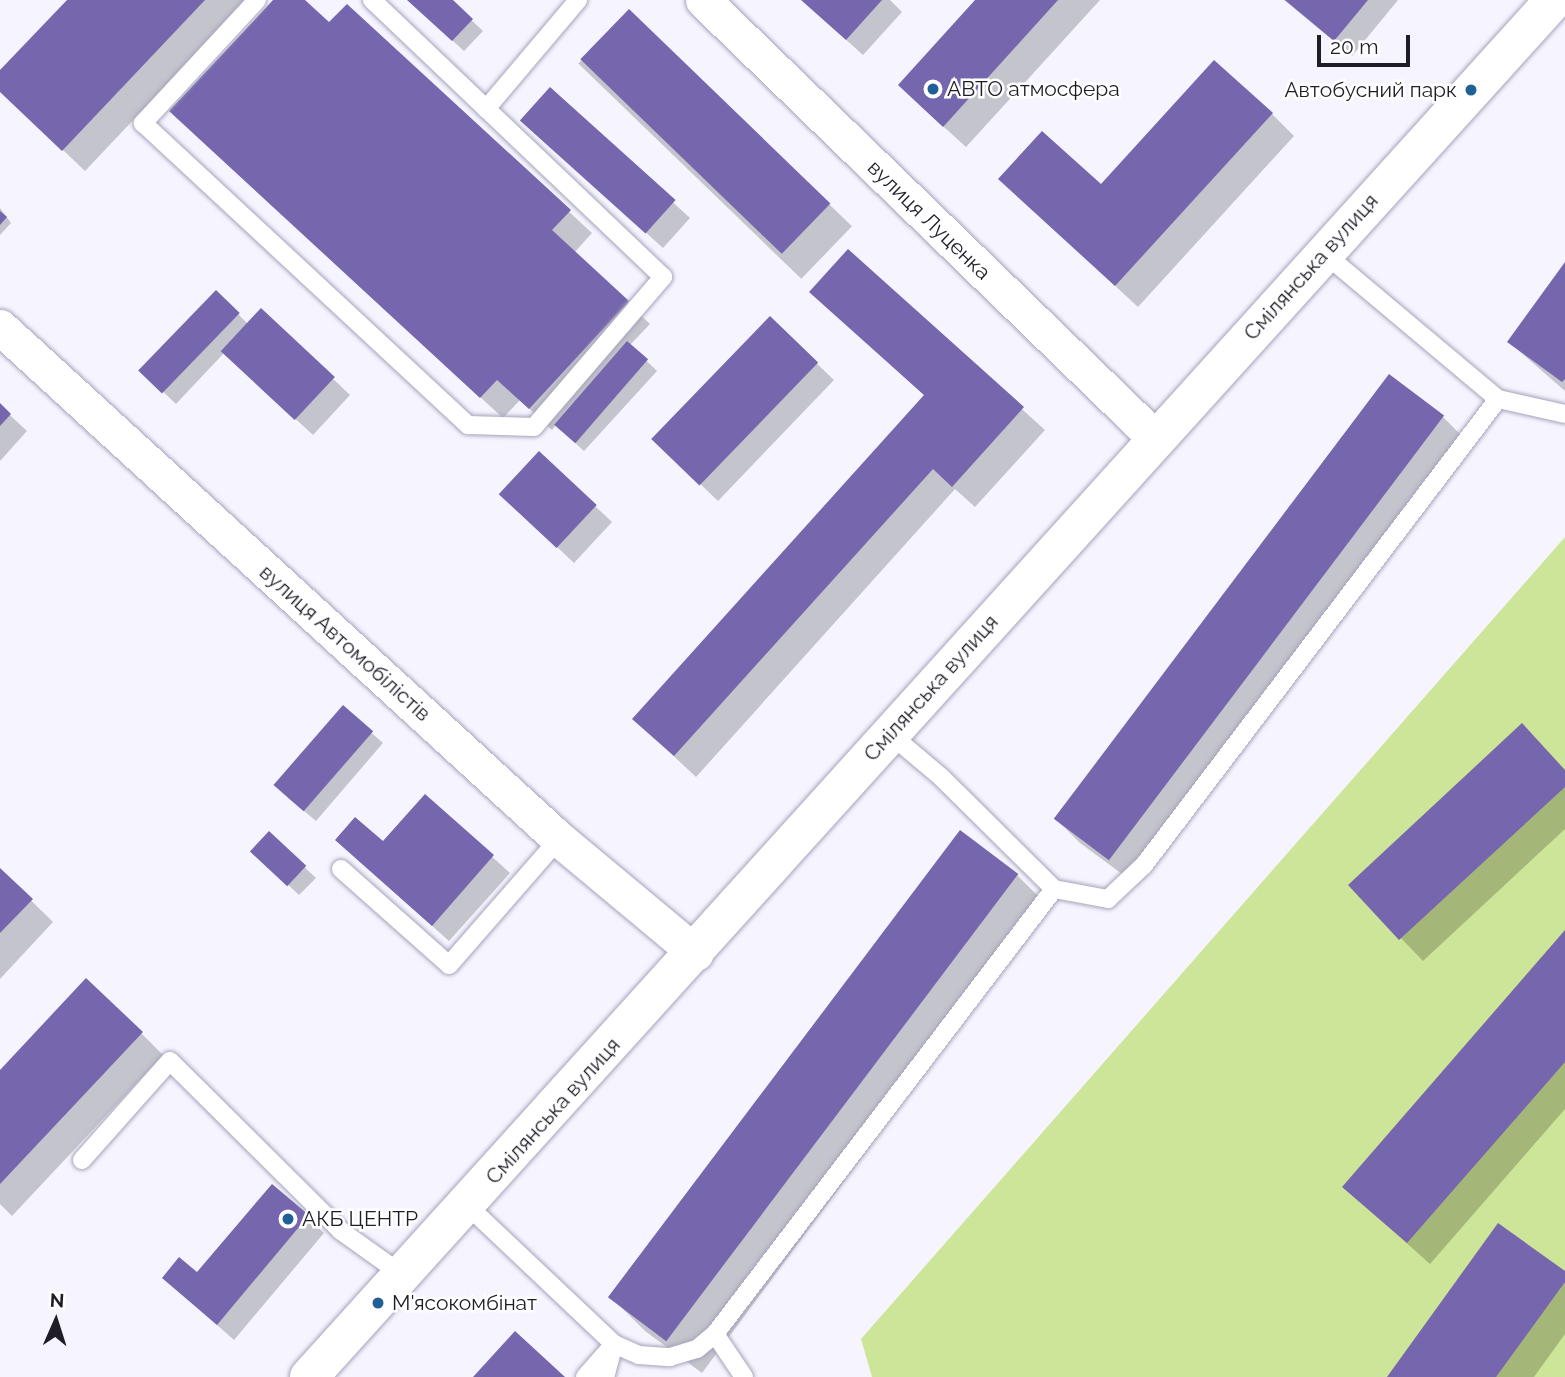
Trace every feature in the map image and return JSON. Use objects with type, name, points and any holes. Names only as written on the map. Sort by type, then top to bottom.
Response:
[{"type":"main road","name":"Смілянська вулиця","points":[[309,1377],[468,1206],[1155,438],[1554,0]]},
{"type":"street","name":"вулиця Луценка","points":[[712,3],[1155,438]]},
{"type":"street","name":"вулиця Автомобілістів","points":[[0,327],[559,839],[696,953]]},
{"type":"lane","points":[[257,0],[143,122],[468,425],[534,427],[663,277],[372,0]]},
{"type":"lane","points":[[486,109],[578,0]]},
{"type":"lane","points":[[1324,253],[1498,399],[1565,414]]},
{"type":"lane","points":[[890,734],[941,777],[1054,888],[1108,899],[1144,865],[1498,399]]},
{"type":"lane","points":[[341,869],[449,965],[559,839]]},
{"type":"lane","points":[[468,1206],[614,1344],[639,1355],[670,1357],[697,1349],[715,1334],[1054,888]]},
{"type":"lane","points":[[82,1160],[170,1061],[341,1231],[404,1276]]},
{"type":"lane","points":[[715,1334],[744,1377]]},
{"type":"lane","points":[[585,1377],[614,1344]]},
{"type":"lane","points":[[605,1377],[614,1344]]},
{"type":"green space","points":[[1565,537],[1565,1377],[872,1377],[861,1339]]},
{"type":"building","points":[[67,0],[205,0],[62,151],[0,92],[0,70]]},
{"type":"building","points":[[273,0],[305,0],[329,22],[347,4],[571,210],[552,230],[629,301],[529,409],[497,380],[480,398],[169,111]]},
{"type":"building","points":[[407,0],[453,0],[473,19],[452,41]]},
{"type":"building","points":[[801,0],[882,0],[846,40]]},
{"type":"building","points":[[975,0],[1058,0],[943,127],[898,85]]},
{"type":"building","points":[[1285,0],[1368,0],[1334,41]]},
{"type":"building","points":[[629,9],[830,204],[782,254],[580,59]]},
{"type":"building","points":[[1214,60],[1273,113],[1115,286],[998,179],[1042,131],[1101,184]]},
{"type":"building","points":[[550,87],[676,200],[645,234],[520,120]]},
{"type":"building","points":[[0,211],[7,217],[0,225]]},
{"type":"building","points":[[848,249],[1024,407],[952,487],[933,469],[674,756],[632,719],[924,395],[809,292]]},
{"type":"building","points":[[1565,262],[1565,379],[1562,382],[1507,342]]},
{"type":"building","points":[[216,290],[240,313],[162,393],[138,371]]},
{"type":"building","points":[[261,308],[335,377],[295,420],[221,351]]},
{"type":"building","points":[[770,316],[818,363],[699,486],[651,439]]},
{"type":"building","points":[[627,341],[648,359],[575,443],[554,425]]},
{"type":"building","points":[[1389,374],[1444,416],[1109,860],[1054,819]]},
{"type":"building","points":[[0,403],[11,414],[0,426]]},
{"type":"building","points":[[539,451],[597,505],[557,548],[499,494]]},
{"type":"building","points":[[343,705],[373,731],[304,811],[273,785]]},
{"type":"building","points":[[1522,723],[1565,770],[1565,787],[1399,940],[1348,885]]},
{"type":"building","points":[[425,794],[494,855],[432,926],[335,840],[355,817],[383,841]]},
{"type":"building","points":[[960,830],[1018,874],[666,1341],[608,1297]]},
{"type":"building","points":[[269,831],[306,866],[287,886],[250,851]]},
{"type":"building","points":[[0,868],[33,899],[0,933]]},
{"type":"building","points":[[1565,930],[1565,1062],[1407,1243],[1342,1187]]},
{"type":"building","points":[[86,978],[143,1032],[0,1184],[0,1070]]},
{"type":"building","points":[[272,1184],[309,1215],[217,1325],[162,1278],[179,1257],[197,1272]]},
{"type":"building","points":[[1498,1223],[1565,1271],[1565,1282],[1496,1377],[1387,1377]]},
{"type":"building","points":[[515,1331],[565,1377],[473,1377]]},
{"type":"place","name":"АВТО атмосфера","points":[[933,89]]},
{"type":"place","name":"Автобусний парк","points":[[1471,90]]},
{"type":"place","name":"АКБ ЦЕНТР","points":[[288,1219]]},
{"type":"place","name":"М'ясокомбінат","points":[[378,1303]]}]
